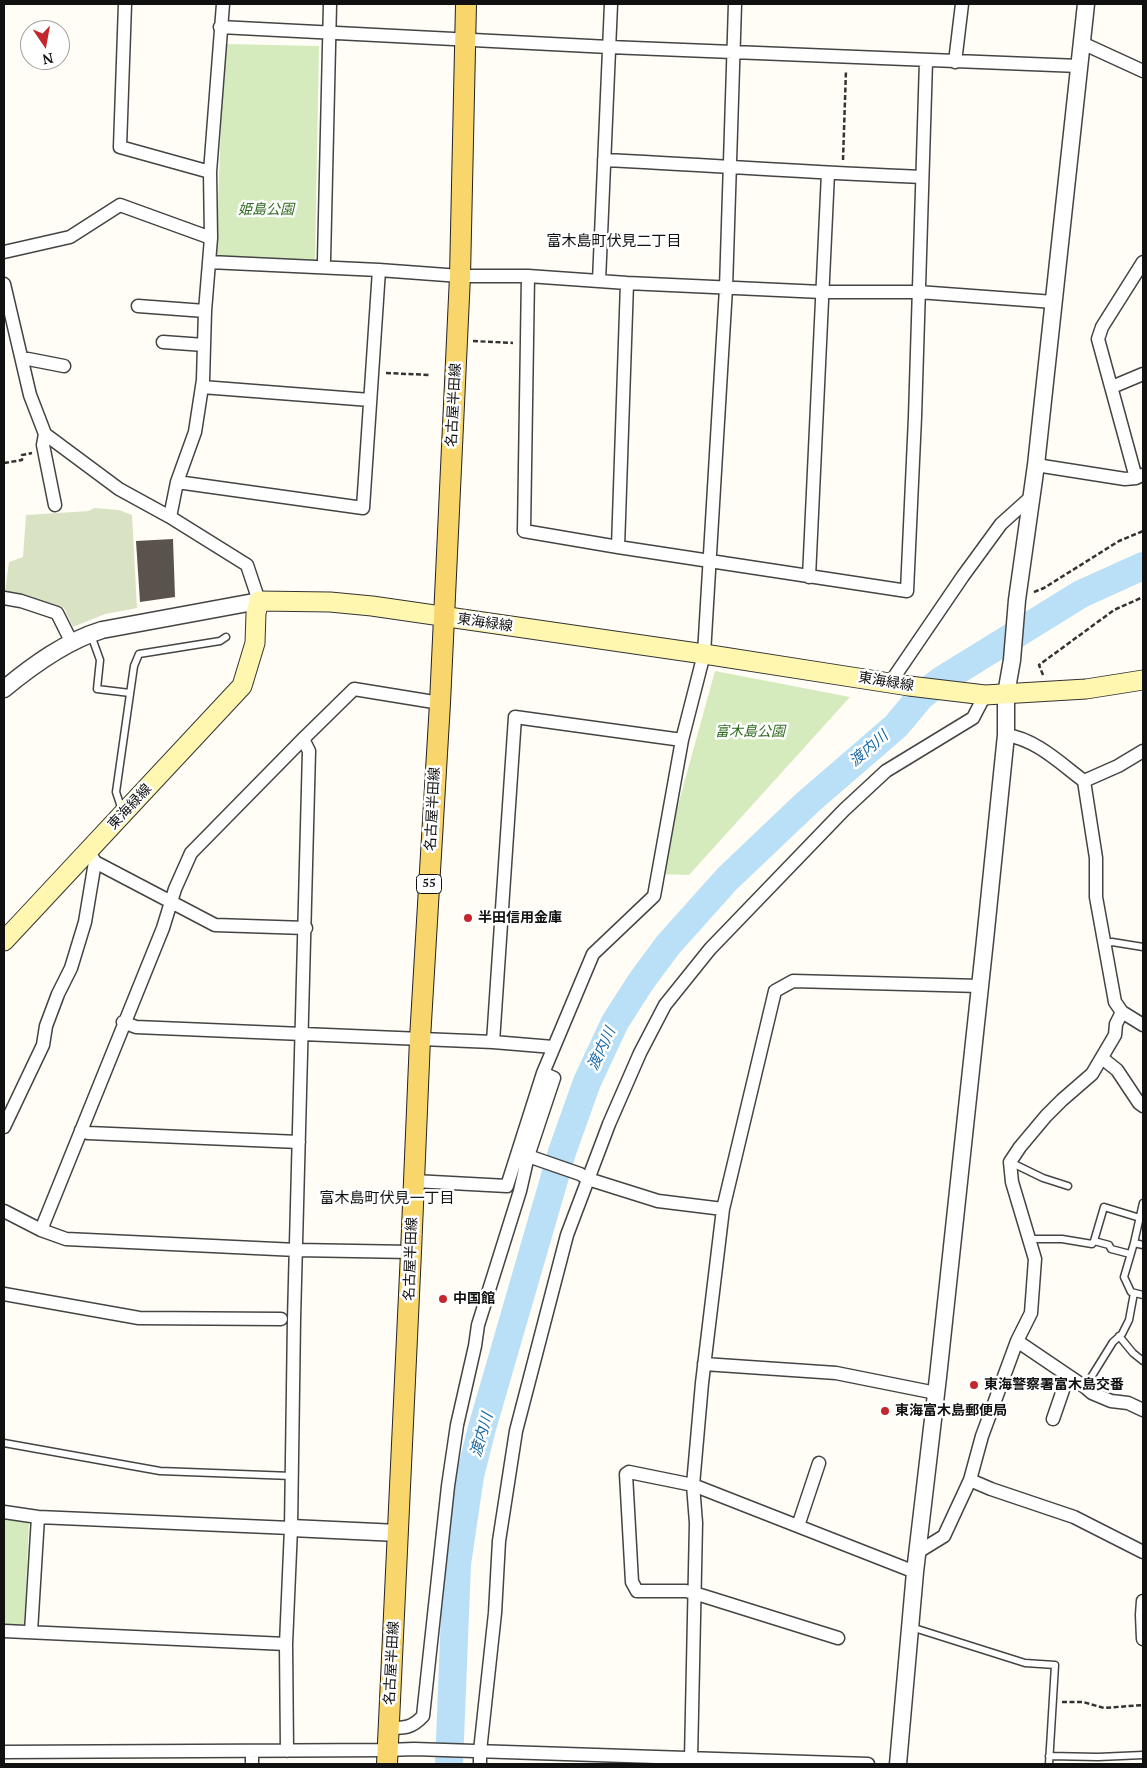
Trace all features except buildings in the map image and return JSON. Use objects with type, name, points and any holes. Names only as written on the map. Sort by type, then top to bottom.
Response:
[{"type":"main road","name":"名古屋半田線","points":[[387,1757],[420,1039],[440,703],[460,276],[466,4]]},
{"type":"main road","name":"東海緑線","points":[[4,941],[92,856],[124,813],[242,686],[255,643],[256,613],[259,601],[330,602],[372,606],[909,686],[986,695],[1086,688],[1143,680]]},
{"type":"street","points":[[125,4],[120,147],[210,172]]},
{"type":"street","points":[[170,517],[177,482],[195,432],[202,387],[205,311],[211,238],[210,172],[222,4]]},
{"type":"street","points":[[324,260],[330,4]]},
{"type":"street","points":[[599,282],[611,4]]},
{"type":"street","points":[[414,1181],[507,1186],[543,1073],[593,954],[654,896],[682,740],[704,654],[726,288],[736,4]]},
{"type":"street","points":[[955,62],[962,4]]},
{"type":"street","points":[[898,1764],[915,1572],[1006,735],[1006,694],[1012,660],[1017,600],[1036,464],[1086,4]]},
{"type":"street","points":[[220,27],[609,47],[1079,66]]},
{"type":"street","points":[[1082,43],[1143,71]]},
{"type":"street","points":[[528,276],[524,531],[907,591],[915,417],[926,61]]},
{"type":"street","points":[[604,160],[922,177]]},
{"type":"street","points":[[809,576],[828,173]]},
{"type":"street","points":[[4,252],[70,237],[120,205],[211,238]]},
{"type":"street","points":[[209,262],[460,276],[528,276],[599,282],[726,288],[822,292],[918,292],[1054,302]]},
{"type":"street","points":[[1036,464],[1125,479],[1139,476],[1098,339],[1102,327],[1140,273],[1143,262]]},
{"type":"street","points":[[177,482],[362,508],[379,270]]},
{"type":"street","points":[[618,547],[627,283]]},
{"type":"street","points":[[4,284],[30,395],[45,434],[43,445],[55,505]]},
{"type":"street","points":[[138,306],[205,311]]},
{"type":"street","points":[[163,342],[204,345]]},
{"type":"street","points":[[22,360],[28,359],[64,366]]},
{"type":"street","points":[[1112,387],[1143,374]]},
{"type":"street","points":[[202,387],[370,400]]},
{"type":"street","points":[[4,689],[59,649],[90,634],[102,630],[259,601],[246,564],[170,517],[119,489],[45,434]]},
{"type":"street","points":[[890,683],[1001,524],[1031,497]]},
{"type":"street","points":[[4,598],[21,601],[57,613],[72,642]]},
{"type":"street","points":[[41,1230],[163,928],[171,902],[191,853],[354,690],[440,703]]},
{"type":"street","points":[[480,1764],[495,1613],[499,1541],[516,1431],[567,1234],[584,1177],[640,1052],[665,1005],[710,949],[844,810],[886,771],[973,718],[986,695]]},
{"type":"street","points":[[493,1042],[515,718],[682,740]]},
{"type":"street","points":[[1006,735],[1019,737],[1042,750],[1084,781],[1096,858],[1096,897],[1115,1002],[1122,1012],[1143,1025]]},
{"type":"street","points":[[287,1751],[286,1644],[291,1528],[309,751],[303,739]]},
{"type":"street","points":[[1084,781],[1118,766],[1143,752]]},
{"type":"street","points":[[4,1127],[43,1045],[46,1026],[58,994],[71,968],[85,922],[92,856],[171,902],[216,924],[306,928]]},
{"type":"street","points":[[693,1761],[696,1523],[693,1485],[704,1364],[723,1209],[775,991],[793,981],[980,986]]},
{"type":"street","points":[[918,1552],[944,1536],[970,1480],[982,1436],[1017,1341],[1032,1314],[1035,1259],[1012,1182],[1010,1162],[1046,1116],[1092,1074],[1115,1035],[1116,1024],[1122,1012]]},
{"type":"street","points":[[124,1022],[136,1027],[493,1042],[553,1047]]},
{"type":"street","points":[[1102,1058],[1117,1070],[1143,1106]]},
{"type":"street","points":[[388,1728],[406,1728],[418,1722],[424,1716],[448,1486],[457,1425],[475,1346],[478,1324],[520,1191],[528,1156],[554,1078],[543,1073]]},
{"type":"street","points":[[81,1130],[88,1133],[299,1142]]},
{"type":"street","points":[[528,1156],[584,1177],[658,1201],[723,1209]]},
{"type":"street","points":[[4,1212],[41,1230],[66,1239],[297,1250],[411,1252]]},
{"type":"street","points":[[4,1294],[140,1318],[281,1319]]},
{"type":"street","points":[[1017,1341],[1092,1393],[1111,1402],[1128,1403],[1143,1410]]},
{"type":"street","points":[[704,1364],[836,1372],[936,1392]]},
{"type":"street","points":[[1053,1420],[1063,1390],[1063,1372]]},
{"type":"street","points":[[798,1526],[819,1464]]},
{"type":"street","points":[[838,1638],[686,1591],[637,1591],[632,1582],[626,1474],[629,1472],[693,1485],[915,1572]]},
{"type":"street","points":[[970,1480],[1074,1517],[1143,1552]]},
{"type":"street","points":[[4,1512],[38,1517],[398,1533]]},
{"type":"street","points":[[31,1632],[38,1517]]},
{"type":"street","points":[[1143,1600],[1143,1639]]},
{"type":"street","points":[[4,1631],[286,1644]]},
{"type":"street","points":[[4,1752],[85,1758],[252,1751],[287,1751],[387,1757],[414,1749],[693,1761],[868,1764]]},
{"type":"street","points":[[252,1751],[252,1764]]},
{"type":"lane","points":[[90,634],[100,660],[97,688],[130,693]]},
{"type":"lane","points":[[124,813],[116,792],[134,666],[139,654],[220,641],[226,637]]},
{"type":"lane","points":[[1104,944],[1112,942],[1143,947]]},
{"type":"lane","points":[[1010,1162],[1043,1178],[1068,1186]]},
{"type":"lane","points":[[1143,1203],[1124,1278],[1131,1292],[1143,1295]]},
{"type":"lane","points":[[1030,1239],[1062,1239],[1092,1244],[1104,1207],[1140,1218]]},
{"type":"lane","points":[[1094,1241],[1109,1245],[1111,1250],[1130,1254]]},
{"type":"lane","points":[[1134,1243],[1143,1245]]},
{"type":"lane","points":[[1085,1387],[1129,1320],[1134,1293]]},
{"type":"lane","points":[[1119,1336],[1133,1353],[1143,1361]]},
{"type":"lane","points":[[4,1443],[160,1471],[292,1476]]},
{"type":"lane","points":[[911,1627],[1025,1663],[1055,1665],[1049,1764]]},
{"type":"lane","points":[[1049,1756],[1098,1757],[1143,1755]]},
{"type":"path","points":[[842,174],[846,56]]},
{"type":"path","points":[[468,340],[527,344]]},
{"type":"path","points":[[372,372],[431,375]]},
{"type":"path","points":[[4,463],[22,460],[22,455],[44,451]]},
{"type":"path","points":[[1017,600],[1044,588],[1119,541],[1143,531]]},
{"type":"path","points":[[1043,675],[1039,665],[1114,610],[1143,596]]},
{"type":"path","points":[[1053,1702],[1083,1702],[1104,1708],[1143,1705]]},
{"type":"green space","name":"姫島公園","points":[[224,44],[319,46],[315,260],[216,258]]},
{"type":"green space","points":[[94,508],[119,510],[132,515],[137,608],[105,614],[73,627],[64,608],[23,595],[5,592],[9,562],[23,557],[26,515],[89,511]]},
{"type":"green space","name":"富木島公園","points":[[715,671],[850,697],[689,875],[659,874]]},
{"type":"green space","points":[[4,1519],[29,1523],[24,1627],[4,1626]]},
{"type":"waterway","name":"渡内川","points":[[449,1764],[457,1564],[470,1476],[482,1428],[562,1152],[587,1082],[615,1022],[642,980],[668,945],[727,879],[808,802],[896,726],[921,696],[942,680],[1081,594],[1143,566]]},
{"type":"place","name":"半田信用金庫","points":[[468,918]]},
{"type":"place","name":"中国館","points":[[443,1299]]},
{"type":"place","name":"東海警察署富木島交番","points":[[974,1385]]},
{"type":"place","name":"東海富木島郵便局","points":[[885,1411]]},
{"type":"district","name":"富木島町伏見二丁目","points":[[614,242]]},
{"type":"district","name":"富木島町伏見一丁目","points":[[387,1199]]}]
